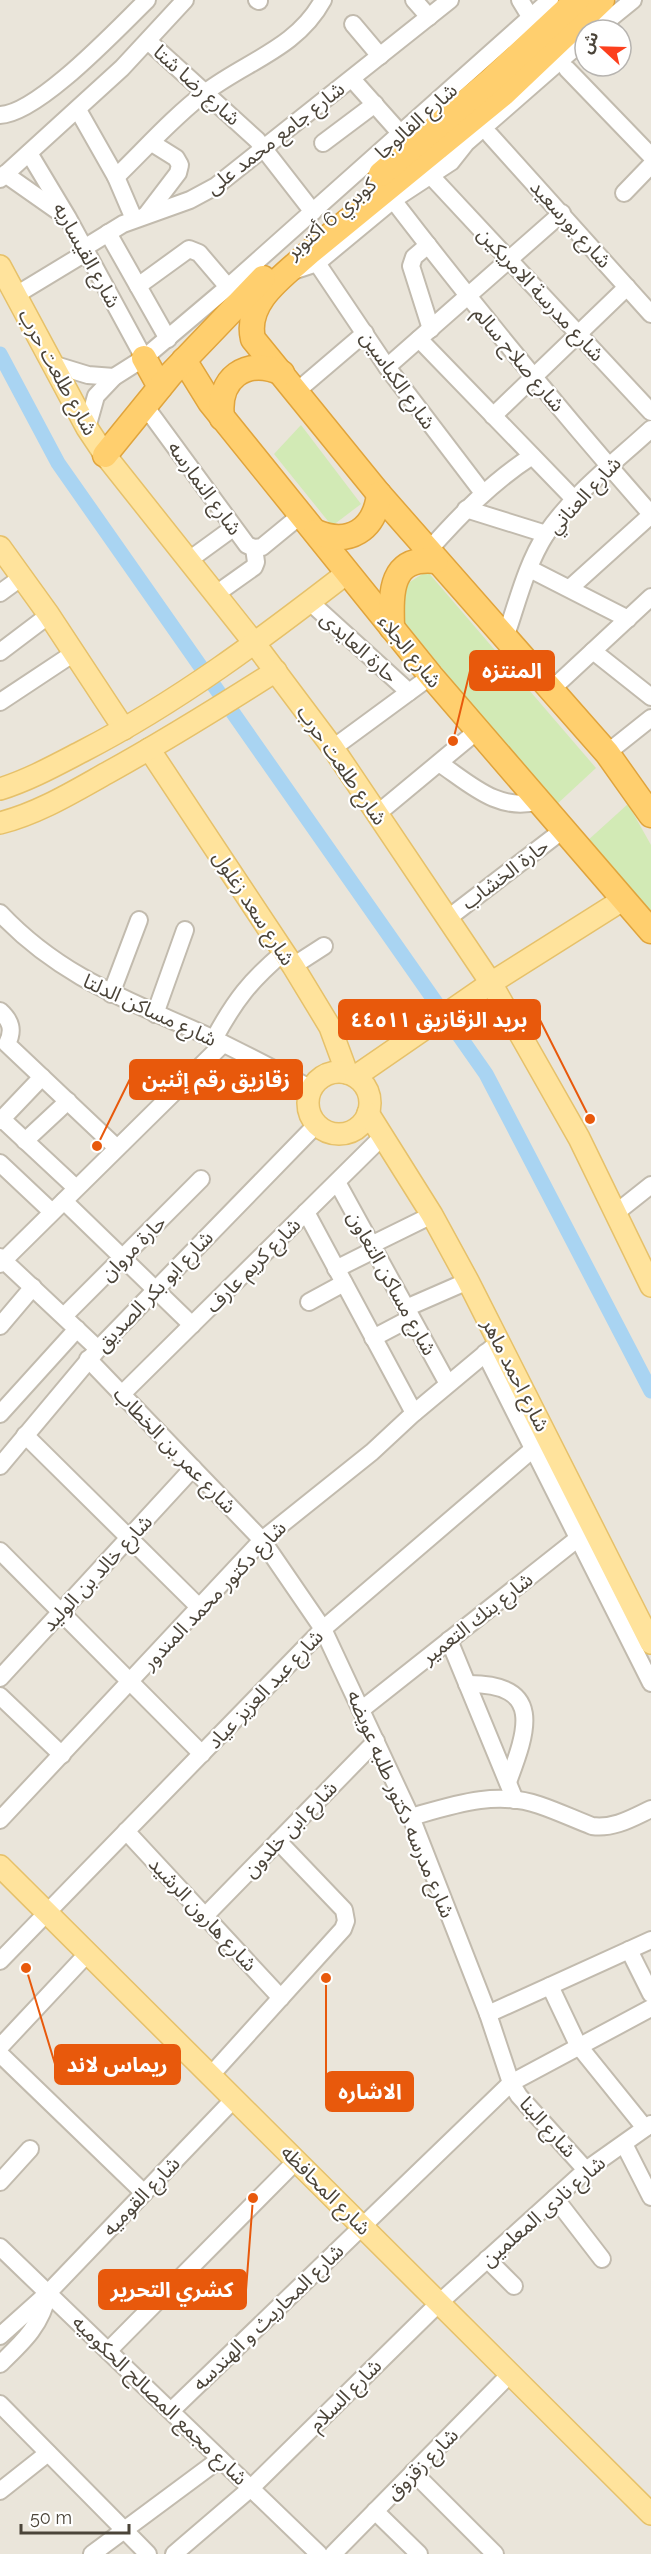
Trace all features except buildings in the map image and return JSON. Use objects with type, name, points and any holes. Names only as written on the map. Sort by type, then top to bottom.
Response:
[{"type":"highway","name":"كوبري 6 أكتوبر","points":[[105,455],[184,360],[265,276],[331,216],[489,82],[577,0]]},
{"type":"highway","name":"كوبري 6 أكتوبر","points":[[331,216],[503,94],[602,0]]},
{"type":"highway","points":[[331,216],[289,271],[258,303],[251,321],[253,339],[432,556],[607,753],[651,814]]},
{"type":"highway","points":[[144,358],[160,387]]},
{"type":"highway","name":"شارع الجلاء","points":[[184,360],[222,418],[431,676],[651,931]]},
{"type":"highway","points":[[222,418],[222,398],[231,379],[243,371],[256,367],[270,368],[290,382]]},
{"type":"highway","points":[[308,523],[334,538],[353,535],[364,529],[372,519],[379,494]]},
{"type":"highway","points":[[392,628],[393,584],[399,572],[410,564],[432,556]]},
{"type":"main road","name":"شارع طلعت حرب","points":[[0,266],[87,428],[105,455],[216,594],[333,747],[491,983],[579,1138],[651,1286]]},
{"type":"main road","points":[[0,547],[49,615],[124,729]]},
{"type":"main road","points":[[0,789],[32,777],[124,729],[255,644],[347,573]]},
{"type":"main road","points":[[0,824],[39,810],[149,749],[276,671]]},
{"type":"main road","name":"شارع سعد زغلول","points":[[149,749],[288,959],[330,1027],[351,1075]]},
{"type":"main road","points":[[351,1075],[624,899]]},
{"type":"main road","points":[[337,1072],[351,1075],[369,1093],[368,1113],[363,1122],[346,1133],[335,1134],[317,1124],[309,1107],[312,1089],[327,1075],[337,1072]]},
{"type":"main road","name":"شارع احمد ماهر","points":[[368,1113],[432,1215],[468,1281],[492,1347],[585,1532],[651,1643]]},
{"type":"main road","name":"شارع المحافظه","points":[[0,1866],[651,2514]]},
{"type":"street","points":[[0,115],[23,109],[33,102],[75,68],[147,0]]},
{"type":"street","points":[[68,218],[3,176],[78,110],[148,41],[185,0]]},
{"type":"street","points":[[116,177],[204,93],[290,40],[313,16],[323,0]]},
{"type":"street","points":[[414,0],[429,17]]},
{"type":"street","name":"شارع جامع محمد على","points":[[15,295],[86,250],[108,233],[140,217],[199,196],[265,148],[450,0]]},
{"type":"street","points":[[520,0],[531,18]]},
{"type":"street","name":"شارع الفالوجا","points":[[87,428],[96,396],[114,377],[144,358],[228,287],[331,216],[401,134],[550,0]]},
{"type":"street","points":[[611,18],[633,0]]},
{"type":"street","points":[[353,24],[380,56]]},
{"type":"street","name":"شارع رضا شتا","points":[[148,41],[265,148],[331,216]]},
{"type":"street","points":[[289,271],[317,263],[393,200],[451,162],[466,143],[573,49]]},
{"type":"street","points":[[567,69],[651,156]]},
{"type":"street","points":[[352,78],[401,134]]},
{"type":"street","points":[[323,144],[375,104]]},
{"type":"street","points":[[78,110],[140,217],[177,173],[180,165],[176,158],[152,142]]},
{"type":"street","name":"شارع بورسعيد","points":[[490,135],[651,314]]},
{"type":"street","name":"شارع القيساريه","points":[[29,153],[86,250],[144,358]]},
{"type":"street","points":[[624,193],[651,165]]},
{"type":"street","name":"شارع مدرسة الامريكين","points":[[431,176],[651,412]]},
{"type":"street","name":"شارع صلاح سالم","points":[[393,200],[467,297],[533,378],[651,514]]},
{"type":"street","points":[[387,367],[562,213]]},
{"type":"street","points":[[108,233],[168,339]]},
{"type":"street","points":[[428,245],[414,257],[411,266],[425,334],[493,416],[575,500]]},
{"type":"street","points":[[138,286],[189,249],[202,256],[228,287]]},
{"type":"street","name":"شارع الكباسين","points":[[317,263],[387,367],[483,493]]},
{"type":"street","points":[[493,416],[627,287]]},
{"type":"street","points":[[290,382],[365,333]]},
{"type":"street","points":[[52,364],[76,372],[114,377]]},
{"type":"street","name":"شارع النمارسه","points":[[145,406],[247,545],[254,548],[308,523]]},
{"type":"street","name":"شارع العناني","points":[[505,638],[530,569],[546,534],[575,500],[651,429]]},
{"type":"street","points":[[432,556],[466,509],[509,471],[532,456]]},
{"type":"street","points":[[466,509],[546,534]]},
{"type":"street","points":[[570,588],[651,514]]},
{"type":"street","points":[[189,560],[233,528]]},
{"type":"street","points":[[216,594],[254,567],[256,562],[254,548]]},
{"type":"street","points":[[530,569],[628,619]]},
{"type":"street","points":[[0,592],[22,577]]},
{"type":"street","points":[[552,689],[651,597]]},
{"type":"street","name":"حارة العايدى","points":[[310,602],[409,692]]},
{"type":"street","points":[[0,652],[49,615]]},
{"type":"street","points":[[593,651],[651,697]]},
{"type":"street","points":[[0,702],[74,653]]},
{"type":"street","points":[[333,747],[431,676]]},
{"type":"street","points":[[607,753],[651,718]]},
{"type":"street","points":[[377,814],[477,731]]},
{"type":"street","points":[[439,763],[496,800],[521,805],[538,801]]},
{"type":"street","name":"حارة الخشاب","points":[[447,919],[563,830]]},
{"type":"street","name":"شارع مساكن الدلتا","points":[[0,913],[36,946],[63,966],[111,994],[219,1042],[312,1089]]},
{"type":"street","points":[[111,994],[139,920]]},
{"type":"street","points":[[155,1014],[185,930]]},
{"type":"street","points":[[1,1260],[117,1148],[219,1042],[238,998],[255,976],[288,959],[324,946]]},
{"type":"street","points":[[0,1012],[11,1025],[11,1035],[4,1048],[42,1077],[117,1148]]},
{"type":"street","points":[[42,1077],[3,1113],[26,1141],[76,1188]]},
{"type":"street","points":[[26,1141],[68,1101]]},
{"type":"street","name":"شارع ابو بكر الصديق","points":[[0,1466],[93,1354],[317,1124]]},
{"type":"street","name":"شارع كريم عارف","points":[[122,1394],[383,1136]]},
{"type":"street","points":[[0,1163],[122,1258],[192,1325]]},
{"type":"street","name":"حارة مروان","points":[[64,1316],[201,1179]]},
{"type":"street","name":"شارع مساكن التعاون","points":[[337,1182],[448,1384]]},
{"type":"street","points":[[617,1212],[651,1185]]},
{"type":"street","points":[[306,1212],[414,1413]]},
{"type":"street","points":[[309,1302],[373,1247],[432,1215]]},
{"type":"street","name":"شارع عمر بن الخطاب","points":[[1,1260],[77,1329],[122,1394],[262,1540]]},
{"type":"street","points":[[373,1338],[409,1313],[468,1281]]},
{"type":"street","points":[[0,1326],[33,1287]]},
{"type":"street","points":[[0,1414],[77,1329]]},
{"type":"street","name":"شارع دكتور محمد المندور","points":[[0,1820],[262,1540],[372,1452],[492,1347]]},
{"type":"street","points":[[25,1435],[200,1607]]},
{"type":"street","name":"شارع عبد العزيز عياد","points":[[0,1961],[323,1629],[540,1442]]},
{"type":"street","name":"شارع خالد بن الوليد","points":[[0,1678],[193,1467]]},
{"type":"street","points":[[585,1532],[651,1683]]},
{"type":"street","name":"شارع بنك التعمير","points":[[361,1710],[585,1532]]},
{"type":"street","name":"شارع مدرسه دكتور طلبه عويضه","points":[[262,1540],[323,1629],[411,1817],[488,2014],[511,2083]]},
{"type":"street","points":[[0,1551],[202,1754]]},
{"type":"street","points":[[449,1641],[515,1800]]},
{"type":"street","points":[[467,1684],[489,1684],[501,1687],[513,1694],[521,1704],[525,1717],[525,1730],[507,1782]]},
{"type":"street","points":[[0,1696],[62,1755]]},
{"type":"street","name":"شارع ابن خلدون","points":[[205,1916],[375,1742]]},
{"type":"street","points":[[411,1817],[470,1801],[515,1800],[539,1804],[600,1827],[618,1825],[651,1809]]},
{"type":"street","name":"شارع هارون الرشيد","points":[[126,1831],[280,1998]]},
{"type":"street","points":[[211,2076],[342,1929],[347,1917],[344,1910],[278,1841]]},
{"type":"street","points":[[488,2014],[651,1940]]},
{"type":"street","points":[[629,1950],[651,1994]]},
{"type":"street","points":[[0,2047],[88,1953]]},
{"type":"street","points":[[550,1986],[578,2045],[648,2126]]},
{"type":"street","name":"شارع المحاريث و الهندسه","points":[[171,2411],[511,2083],[578,2045],[651,2008]]},
{"type":"street","points":[[0,2054],[144,2193]]},
{"type":"street","name":"شارع البنا","points":[[511,2083],[519,2096],[586,2170]]},
{"type":"street","name":"شارع القوميه","points":[[0,2336],[48,2293],[234,2099]]},
{"type":"street","name":"شارع نادى المعلمين","points":[[439,2302],[586,2170],[648,2126]]},
{"type":"street","points":[[624,2144],[651,2197]]},
{"type":"street","points":[[0,2182],[30,2149]]},
{"type":"street","points":[[108,2351],[297,2161]]},
{"type":"street","points":[[555,2198],[602,2259]]},
{"type":"street","name":"شارع مجمع المصالح الحكوميه","points":[[0,2247],[319,2554]]},
{"type":"street","points":[[487,2259],[514,2286]]},
{"type":"street","name":"شارع القوميه","points":[[0,2364],[35,2329],[46,2306],[48,2293]]},
{"type":"street","name":"شارع السلام","points":[[174,2554],[251,2488],[439,2302]]},
{"type":"street","name":"شارع زقزوق","points":[[333,2554],[510,2374]]},
{"type":"street","points":[[0,2404],[148,2554]]},
{"type":"street","points":[[0,2491],[48,2453]]},
{"type":"street","points":[[92,2554],[220,2459]]},
{"type":"street","points":[[413,2472],[495,2554]]},
{"type":"street","points":[[375,2511],[419,2554]]},
{"type":"shaded area","points":[[0,0],[651,0],[651,2554],[0,2554]]},
{"type":"green space","points":[[301,425],[361,504],[332,526],[274,454]]},
{"type":"green space","points":[[427,571],[596,768],[555,806],[400,617],[399,589]]},
{"type":"green space","points":[[628,804],[651,845],[651,914],[586,842]]},
{"type":"waterway","points":[[0,354],[58,463],[486,1074],[651,1391]]},
{"type":"place","name":"المنتزه","points":[[453,741]]},
{"type":"place","name":"بريد الزقازيق ٤٤٥١١","points":[[590,1119]]},
{"type":"place","name":"زقازيق رقم إثنين","points":[[97,1146]]},
{"type":"place","name":"ريماس لاند","points":[[26,1968]]},
{"type":"place","name":"الاشاره","points":[[326,1978]]},
{"type":"place","name":"كشري التحرير","points":[[253,2198]]}]
